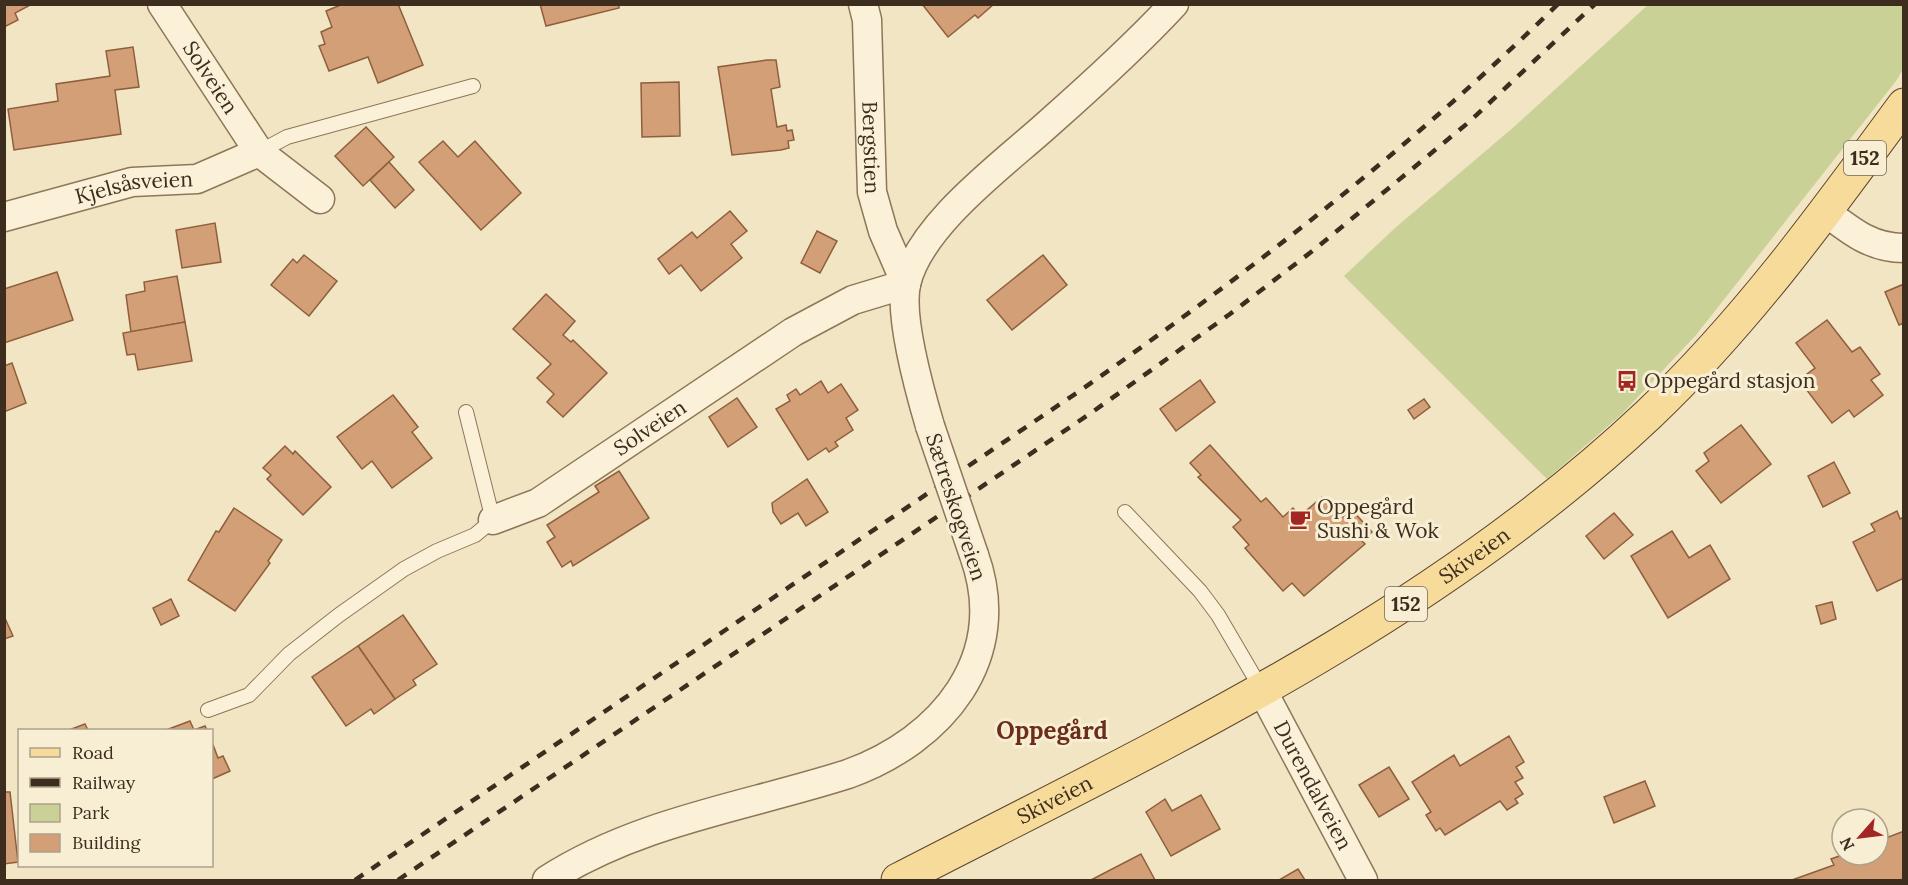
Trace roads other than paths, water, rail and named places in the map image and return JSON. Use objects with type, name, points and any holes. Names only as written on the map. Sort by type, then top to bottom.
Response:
[{"type":"main road","name":"Skiveien","points":[[898,880],[1262,690],[1435,585],[1516,528],[1585,472],[1650,413],[1712,350],[1770,284],[1904,105]]},
{"type":"street","name":"Solveien","points":[[162,4],[259,152],[320,199]]},
{"type":"street","name":"Bergstien","points":[[863,4],[867,32],[872,192],[883,231],[906,284]]},
{"type":"street","name":"Sætreskogveien","points":[[547,880],[598,852],[656,827],[848,774],[886,757],[915,739],[952,701],[971,670],[980,646],[985,605],[974,555],[930,426],[913,363],[907,321],[906,284],[922,245],[949,213],[1130,51],[1174,4]]},
{"type":"street","name":"Kjelsåsveien","points":[[4,217],[132,182],[197,179],[259,152]]},
{"type":"street","points":[[1826,212],[1859,237],[1876,246],[1904,248]]},
{"type":"street","name":"Solveien","points":[[493,520],[538,504],[793,332],[853,300],[906,284]]},
{"type":"street","name":"Durendalveien","points":[[1262,690],[1363,880]]},
{"type":"lane","points":[[259,152],[287,137],[473,86]]},
{"type":"lane","points":[[208,710],[249,695],[289,654],[357,602],[404,569],[437,551],[475,535],[493,520],[466,412]]},
{"type":"lane","points":[[1125,512],[1200,591],[1218,615],[1262,690]]},
{"type":"railway","points":[[355,880],[1078,392],[1203,302],[1265,256],[1386,159],[1502,57],[1558,4]]},
{"type":"railway","points":[[398,880],[1091,413],[1230,314],[1315,249],[1469,122],[1595,4]]},
{"type":"place","name":"Oppegård stasjon","points":[[1627,381]]},
{"type":"place","name":"Oppegård Sushi & Wok","points":[[1300,519]]},
{"type":"district","name":"Oppegård","points":[[1052,731]]}]
